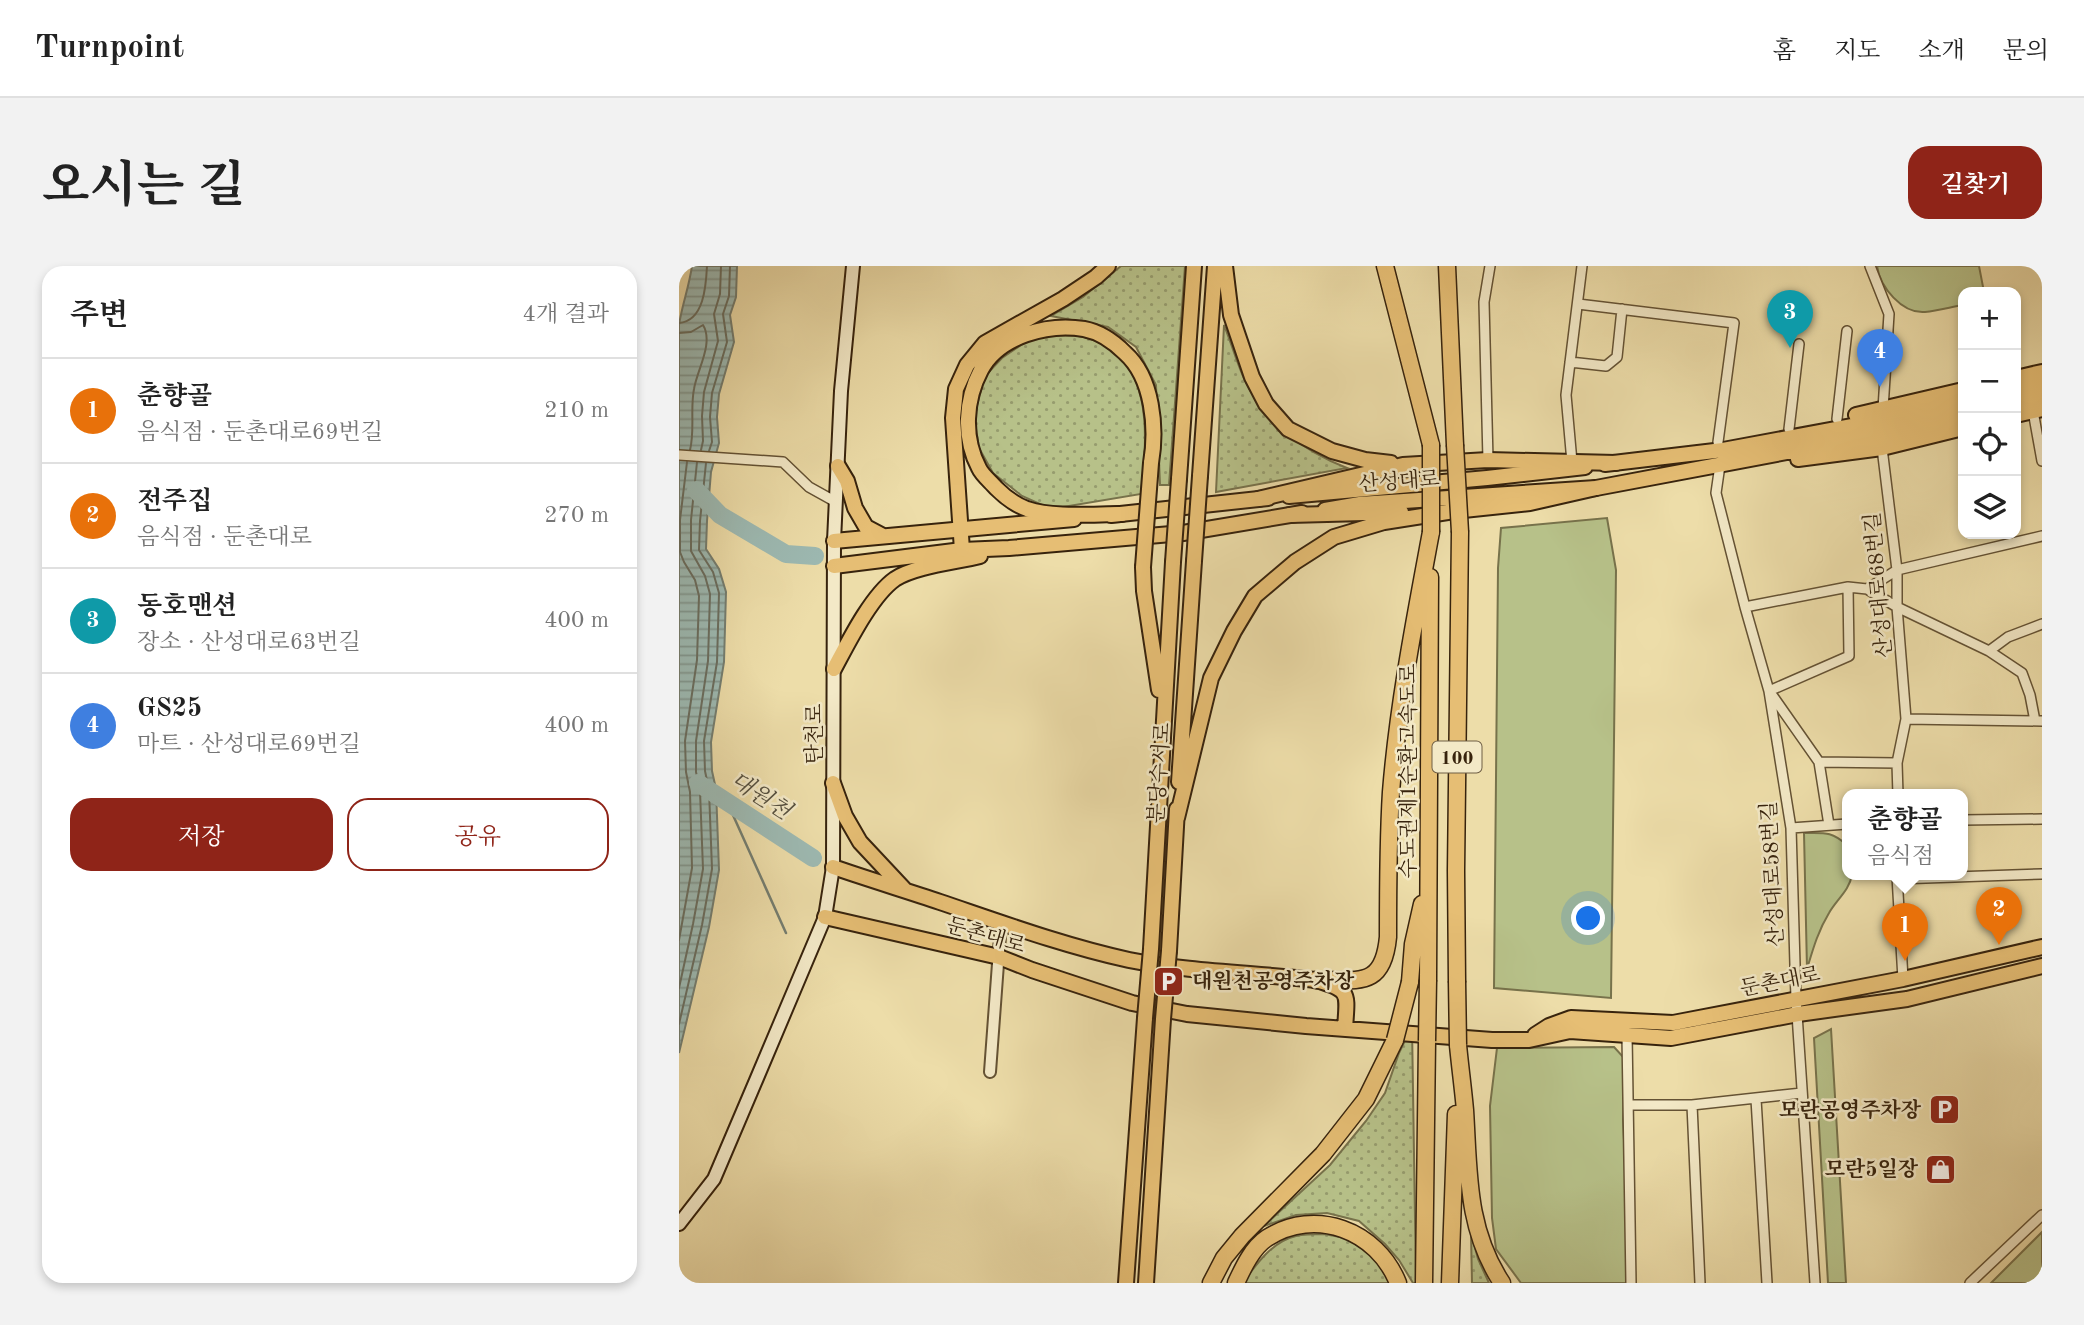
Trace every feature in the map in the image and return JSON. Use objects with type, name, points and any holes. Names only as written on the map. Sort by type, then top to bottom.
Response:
[{"type":"highway","name":"수도권제1순환고속도로","points":[[1385,266],[1431,445],[1424,1283]]},
{"type":"highway","name":"100","points":[[1447,266],[1460,532],[1456,872],[1458,1045],[1450,1283]]},
{"type":"highway","points":[[1316,979],[1362,979],[1379,970],[1384,959],[1388,937],[1391,793],[1398,727],[1431,532]]},
{"type":"highway","points":[[1212,1283],[1224,1258],[1242,1236],[1323,1154],[1366,1099],[1395,1040],[1410,982],[1413,944],[1429,871]]},
{"type":"highway","points":[[1458,1045],[1465,1108],[1469,1188],[1478,1231],[1502,1283]]},
{"type":"highway","points":[[1236,1283],[1249,1258],[1264,1240],[1286,1228],[1306,1224],[1348,1229],[1362,1237],[1385,1260],[1398,1283]]},
{"type":"main road","name":"탄천로","points":[[679,1224],[714,1179],[825,917],[833,867],[834,541],[841,391],[853,266]]},
{"type":"main road","points":[[962,550],[953,418],[956,389],[967,365],[985,343],[1063,299],[1108,266]]},
{"type":"main road","name":"분당수서로","points":[[1126,1283],[1151,949],[1173,562],[1194,266]]},
{"type":"main road","name":"분당수서로","points":[[1146,1283],[1215,266]]},
{"type":"main road","points":[[1225,266],[1231,315],[1252,377],[1266,404],[1288,429],[1332,451],[1365,460],[1403,465]]},
{"type":"main road","points":[[1122,514],[1052,514],[1025,509],[1002,494],[979,470],[969,443],[967,416],[982,369],[1000,349],[1027,333],[1052,328],[1086,330],[1111,340],[1132,359],[1145,382],[1152,414],[1154,447],[1143,591],[1163,723]]},
{"type":"main road","points":[[2021,377],[2042,372]]},
{"type":"main road","points":[[2021,389],[2042,384]]},
{"type":"main road","points":[[1258,499],[1403,465],[1488,460],[1616,463],[1692,445],[1837,419],[1892,419],[1958,392]]},
{"type":"main road","points":[[2021,402],[2042,397]]},
{"type":"main road","name":"산성대로","points":[[834,566],[962,550],[1183,533],[1360,504],[1596,488],[1720,465],[1958,403]]},
{"type":"main road","name":"산성대로","points":[[834,541],[1487,478],[1723,450],[1892,419],[1958,416]]},
{"type":"main road","points":[[1720,465],[1882,448],[1958,429]]},
{"type":"main road","points":[[838,466],[866,527],[884,537]]},
{"type":"main road","points":[[1177,818],[1211,678],[1255,596],[1294,562],[1334,537],[1384,522],[1530,503],[1596,488]]},
{"type":"main road","points":[[1290,515],[1454,511]]},
{"type":"main road","points":[[834,669],[878,595],[896,579],[920,568],[1010,548]]},
{"type":"main road","points":[[833,783],[845,816],[860,842],[905,890]]},
{"type":"main road","name":"둔촌대로","points":[[833,867],[1000,923],[1132,960],[1189,968],[1316,979]]},
{"type":"main road","name":"둔촌대로","points":[[825,917],[999,957],[1132,1003],[1188,1014],[1492,1040],[1529,1040],[1570,1031],[1671,1038],[1798,1014],[1907,999],[2042,966]]},
{"type":"main road","name":"둔촌대로","points":[[1529,1040],[1549,1026],[1571,1018],[1673,1023],[1903,979],[2042,947]]},
{"type":"main road","points":[[1316,979],[1339,987],[1345,992],[1345,1029]]},
{"type":"street","points":[[1488,460],[1485,302],[1490,266]]},
{"type":"street","points":[[1571,462],[1566,395],[1582,266]]},
{"type":"street","points":[[1870,266],[1889,314],[1892,419]]},
{"type":"street","points":[[1578,304],[1734,323],[1718,442]]},
{"type":"street","points":[[1570,362],[1607,366],[1617,357],[1622,309]]},
{"type":"street","points":[[1837,419],[1847,331]]},
{"type":"street","points":[[1789,429],[1799,344]]},
{"type":"street","points":[[2038,410],[2042,461]]},
{"type":"street","name":"산성대로68번길","points":[[1882,448],[1897,570],[1897,607],[1906,719],[1897,764],[1898,789]]},
{"type":"street","points":[[679,456],[783,462],[809,487],[836,502]]},
{"type":"street","name":"산성대로58번길","points":[[1720,465],[1716,493],[1769,691],[1791,828],[1796,999],[1815,1283]]},
{"type":"street","points":[[1867,589],[1897,570],[2042,536]]},
{"type":"street","points":[[1829,825],[1819,762],[1769,691],[1849,656],[1848,587]]},
{"type":"street","points":[[1745,607],[1848,587],[1867,589],[1897,607],[1989,651],[2022,673],[2039,721],[1906,719]]},
{"type":"street","points":[[1989,651],[2008,637],[2042,624]]},
{"type":"street","points":[[1819,762],[1897,764]]},
{"type":"street","points":[[1968,820],[2042,819]]},
{"type":"street","points":[[1791,828],[1842,824]]},
{"type":"street","points":[[1968,876],[2042,874]]},
{"type":"street","points":[[1897,880],[1903,979]]},
{"type":"street","points":[[990,1072],[1000,923]]},
{"type":"street","points":[[1627,1035],[1631,1283]]},
{"type":"street","points":[[1629,1105],[1692,1105],[1802,1093]]},
{"type":"street","points":[[1756,1099],[1767,1283]]},
{"type":"street","points":[[1692,1105],[1700,1283]]},
{"type":"street","points":[[1969,1283],[2042,1215]]},
{"type":"green space","points":[[1121,266],[1185,266],[1169,485],[1160,485],[1156,385],[1136,347],[1108,327],[1051,316],[1083,297]]},
{"type":"green space","points":[[1877,266],[1979,266],[1983,287],[1958,287],[1958,306],[1916,311],[1908,309],[1893,298]]},
{"type":"green space","points":[[1224,325],[1243,376],[1261,407],[1300,443],[1347,468],[1216,492]]},
{"type":"green space","points":[[1051,335],[1084,337],[1107,347],[1124,362],[1135,380],[1142,401],[1145,424],[1141,494],[1051,509],[1022,496],[993,473],[979,448],[974,416],[985,376],[1002,358],[1027,341]]},
{"type":"green space","points":[[1607,518],[1616,570],[1611,998],[1494,988],[1498,568],[1501,528]]},
{"type":"green space","points":[[1804,833],[1827,834],[1842,841],[1842,880],[1850,880],[1822,927],[1807,969]]},
{"type":"green space","points":[[1412,1026],[1416,1283],[1413,1283],[1385,1244],[1359,1221],[1327,1213],[1296,1215],[1264,1226],[1330,1165],[1366,1121],[1385,1093]]},
{"type":"green space","points":[[1831,1029],[1846,1283],[1828,1283],[1814,1038]]},
{"type":"green space","points":[[1614,1047],[1625,1059],[1623,1120],[1631,1283],[1521,1283],[1496,1249],[1492,1218],[1490,1106],[1497,1048]]},
{"type":"green space","points":[[2042,1232],[2042,1283],[1991,1283]]},
{"type":"green space","points":[[1471,1233],[1478,1259],[1489,1283],[1472,1283]]},
{"type":"green space","points":[[1324,1234],[1351,1239],[1372,1253],[1390,1283],[1243,1283],[1259,1261],[1280,1243],[1296,1236]]},
{"type":"water","points":[[692,266],[737,266],[736,297],[730,315],[734,342],[719,394],[719,443],[711,472],[706,549],[719,569],[726,592],[724,662],[711,742],[719,870],[709,927],[679,1053],[679,325]]},
{"type":"waterway","points":[[696,490],[720,515],[786,554],[815,556]]},
{"type":"waterway","name":"대원천","points":[[698,783],[813,858]]},
{"type":"waterway","points":[[728,804],[786,933]]},
{"type":"place","name":"동호맨션","points":[[1790,348]]},
{"type":"place","name":"GS25","points":[[1880,387]]},
{"type":"place","name":"전주집","points":[[1999,945]]},
{"type":"place","name":"춘향골","points":[[1905,961]]},
{"type":"place","name":"대원천공영주차장","points":[[1169,981]]},
{"type":"place","name":"모란공영주차장","points":[[1944,1110]]},
{"type":"place","name":"모란5일장","points":[[1941,1169]]}]
